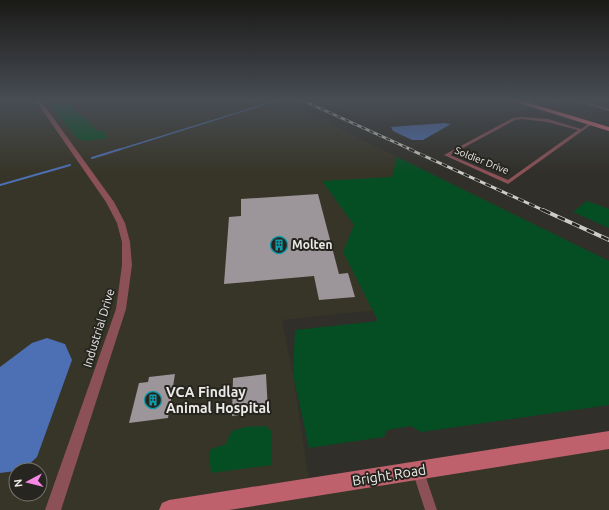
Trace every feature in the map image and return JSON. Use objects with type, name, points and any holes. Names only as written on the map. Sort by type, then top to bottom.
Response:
[{"type":"main road","points":[[593,125],[609,129]]},
{"type":"main road","name":"Bright Road","points":[[169,510],[609,440]]},
{"type":"street","name":"Industrial Drive","points":[[53,510],[119,314],[126,278],[127,253],[124,232],[113,207],[54,125]]},
{"type":"street","name":"Soldier Drive","points":[[503,125],[446,155],[508,182],[589,125]]},
{"type":"street","name":"Soldier Drive","points":[[562,125],[581,130]]},
{"type":"street","points":[[418,470],[431,510]]},
{"type":"shaded area","points":[[0,125],[332,125],[609,261],[609,295],[357,312],[282,320],[293,374],[310,487],[609,440],[609,510],[0,510]]},
{"type":"green space","points":[[66,125],[92,125],[97,131],[102,130],[108,138],[87,141],[78,139]]},
{"type":"green space","points":[[397,157],[609,261],[609,405],[421,432],[411,426],[387,430],[384,437],[309,448],[293,374],[295,330],[378,321],[343,252],[354,225],[322,181],[392,177]]},
{"type":"green space","points":[[587,201],[609,209],[609,228],[573,212]]},
{"type":"green space","points":[[266,426],[271,431],[272,465],[211,473],[209,451],[216,447],[225,445],[232,431],[245,427]]},
{"type":"water","points":[[450,125],[423,140],[412,140],[393,131],[391,127]]},
{"type":"water","points":[[47,338],[65,344],[72,360],[37,457],[32,462],[8,462],[8,472],[0,473],[0,367],[32,343]]},
{"type":"building","name":"Molten","points":[[318,194],[339,274],[348,273],[355,297],[319,300],[314,276],[224,284],[229,217],[241,216],[241,199]]},
{"type":"building","name":"VCA Findlay Animal Hospital","points":[[175,374],[168,418],[129,423],[139,383],[148,382],[149,377]]},
{"type":"building","points":[[266,374],[268,411],[232,416],[233,378]]},
{"type":"waterway","points":[[118,150],[199,125]]},
{"type":"waterway","points":[[92,158],[121,149]]},
{"type":"waterway","points":[[0,185],[70,165]]},
{"type":"railway","points":[[356,125],[412,150]]},
{"type":"railway","points":[[409,149],[545,211]]},
{"type":"railway","points":[[543,210],[609,240]]},
{"type":"place","name":"Molten","points":[[279,245]]},
{"type":"place","name":"VCA Findlay Animal Hospital","points":[[153,400]]}]
